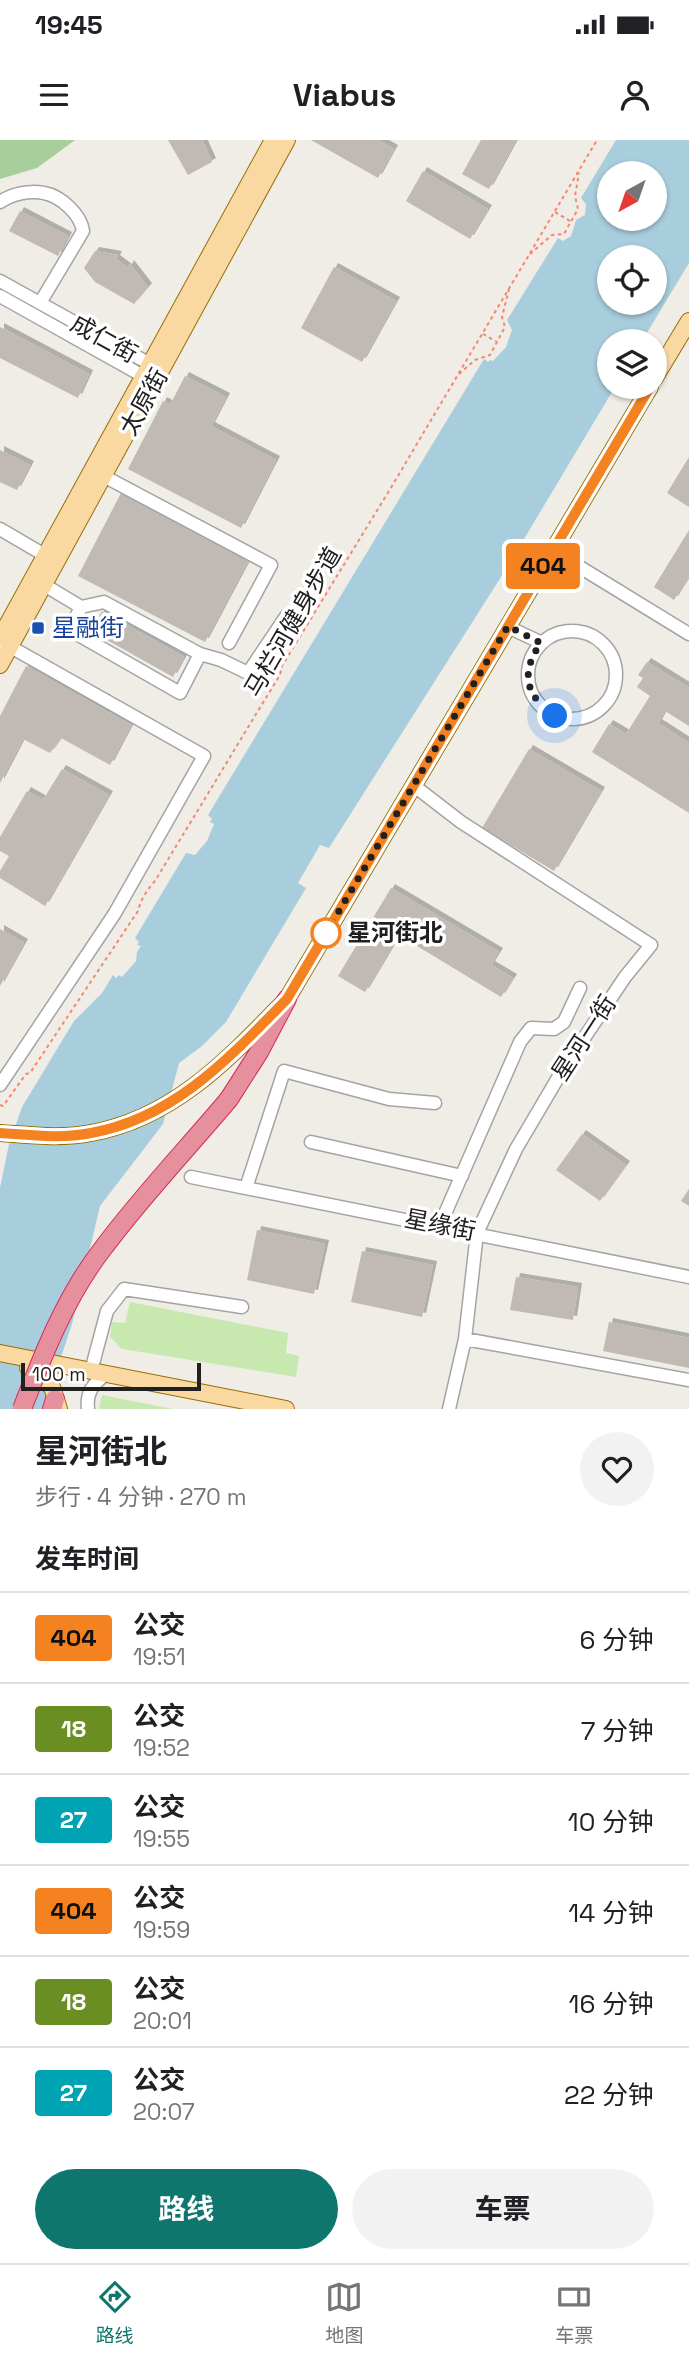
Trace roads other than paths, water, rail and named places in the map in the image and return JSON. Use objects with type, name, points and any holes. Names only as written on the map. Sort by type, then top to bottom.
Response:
[{"type":"highway","points":[[16,1409],[47,1331],[100,1251],[229,1099],[259,1052],[287,999]]},
{"type":"highway","points":[[22,1409],[44,1352],[76,1289]]},
{"type":"main road","name":"太原街","points":[[0,665],[3,642],[98,473],[272,140]]},
{"type":"main road","name":"太原街","points":[[150,372],[287,140]]},
{"type":"main road","points":[[667,357],[689,321]]},
{"type":"main road","points":[[0,1133],[50,1136],[89,1134],[127,1125],[164,1107],[201,1083],[223,1065],[287,999],[643,399]]},
{"type":"main road","points":[[5,1354],[286,1409]]},
{"type":"main road","points":[[5,1354],[51,1387],[55,1406]]},
{"type":"street","points":[[0,202],[12,194],[45,193],[65,204],[82,223],[83,232],[40,303]]},
{"type":"street","name":"成仁街","points":[[0,281],[150,372]]},
{"type":"street","name":"成仁街","points":[[0,296],[150,372]]},
{"type":"street","points":[[98,473],[271,565],[229,643]]},
{"type":"street","points":[[0,529],[51,558]]},
{"type":"street","points":[[552,550],[689,634]]},
{"type":"street","points":[[38,581],[81,607],[104,602],[200,654],[248,673],[288,615]]},
{"type":"street","points":[[81,607],[74,621],[78,634],[180,693],[200,654]]},
{"type":"street","points":[[508,626],[541,643]]},
{"type":"street","points":[[568,631],[582,632],[607,647],[615,667],[614,689],[607,702],[597,711],[576,718],[555,716],[543,708],[529,683],[528,668],[541,643],[568,631]]},
{"type":"street","points":[[0,1086],[115,913],[204,756],[3,642]]},
{"type":"street","name":"星河一街","points":[[413,785],[461,822],[651,945],[625,977],[562,1071],[516,1149],[477,1233],[465,1339],[449,1409]]},
{"type":"street","points":[[440,1226],[520,1042],[531,1028],[554,1029],[564,1022],[580,988]]},
{"type":"street","points":[[246,1188],[284,1071],[389,1099],[435,1102]]},
{"type":"street","points":[[311,1142],[461,1177]]},
{"type":"street","name":"星缘街","points":[[191,1177],[689,1277]]},
{"type":"street","points":[[88,1409],[88,1392],[94,1383],[93,1371],[107,1311],[124,1289],[242,1307]]},
{"type":"street","points":[[465,1339],[689,1380]]},
{"type":"water","points":[[616,140],[689,140],[689,263],[667,300],[667,245],[597,245],[597,315],[658,315],[649,329],[597,329],[597,399],[608,399],[506,569],[329,848],[320,845],[298,883],[306,888],[226,1022],[202,1046],[179,1063],[163,1124],[100,1206],[72,1324],[44,1409],[0,1409],[0,1188],[9,1144],[22,1107],[74,1021],[102,993],[113,975],[116,978],[119,975],[122,977],[136,961],[141,946],[137,945],[139,942],[135,938],[186,853],[195,855],[207,841],[214,824],[210,822],[212,819],[208,815],[484,359],[493,361],[506,347],[512,330],[507,320],[558,238],[563,241],[571,236],[576,220],[585,215],[586,204],[581,198],[597,171],[597,231],[667,231],[667,161],[603,161]]},
{"type":"place","name":"星融街","points":[[38,628]]},
{"type":"place","name":"星河街北","points":[[326,933]]}]
